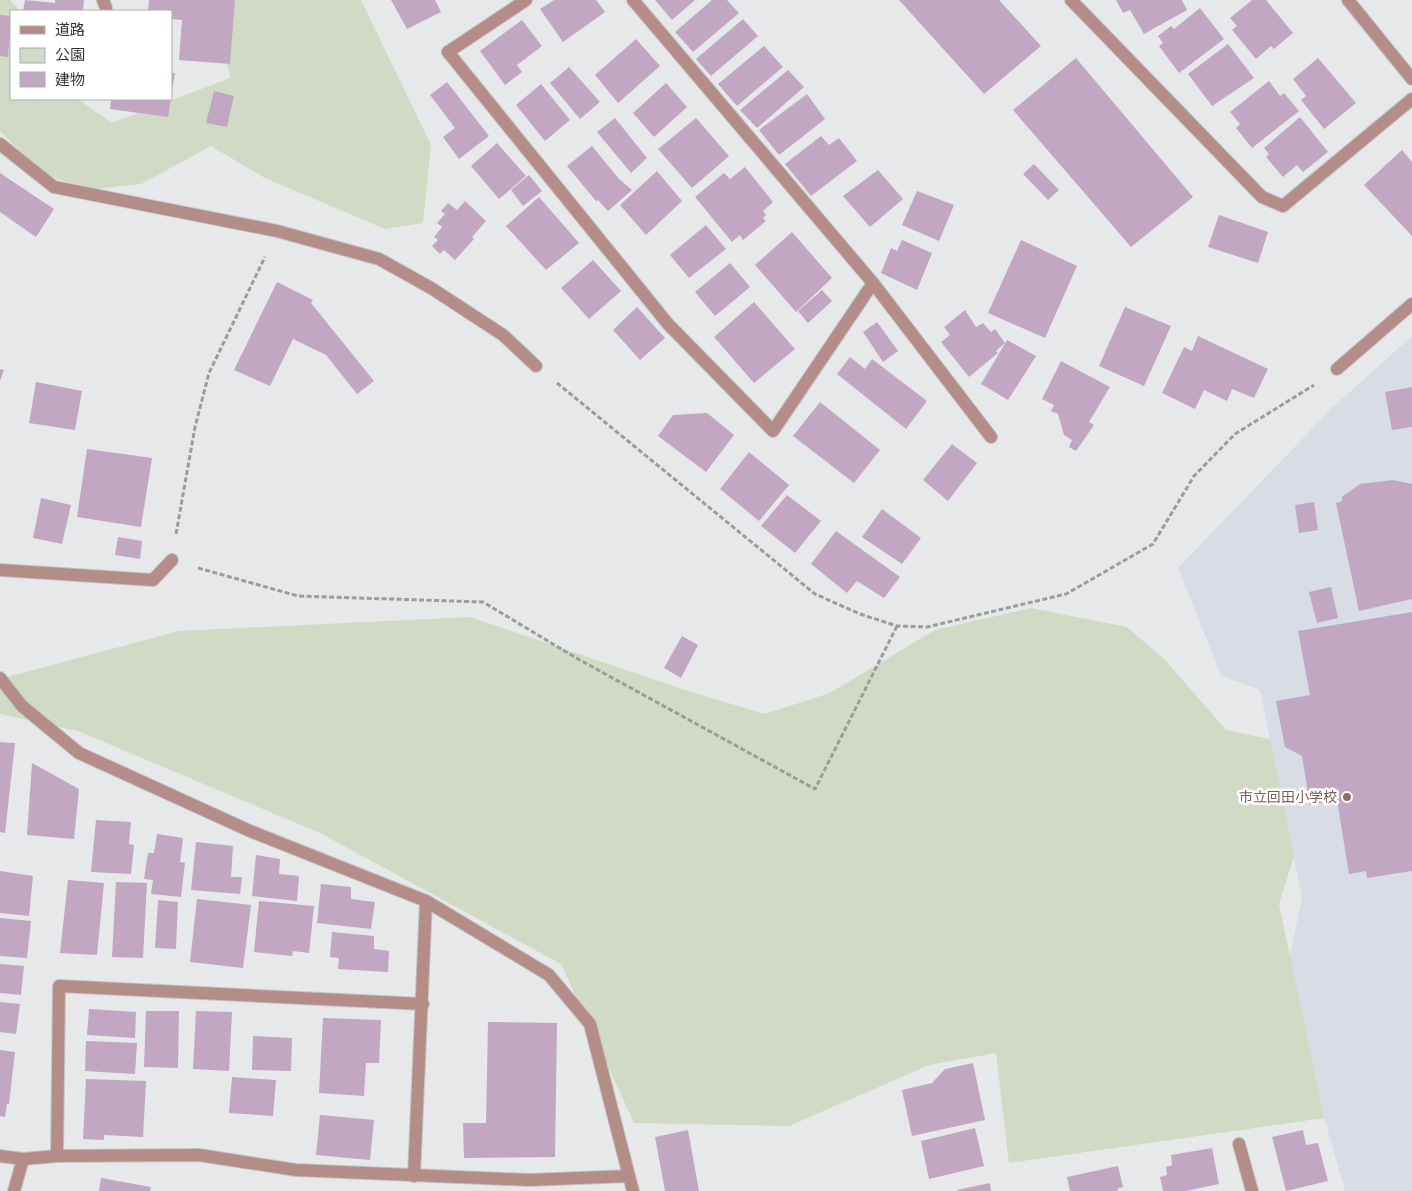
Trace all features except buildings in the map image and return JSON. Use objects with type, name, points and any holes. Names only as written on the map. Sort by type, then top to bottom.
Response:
[{"type":"street","points":[[526,0],[448,52],[668,324],[773,431],[873,283]]},
{"type":"street","points":[[633,0],[873,283],[990,436]]},
{"type":"street","points":[[1071,0],[1262,197],[1283,206],[1412,99]]},
{"type":"street","points":[[1348,0],[1412,79]]},
{"type":"street","points":[[0,144],[54,187],[277,231],[379,259],[431,288],[503,335],[536,366]]},
{"type":"street","points":[[1337,369],[1412,304]]},
{"type":"street","points":[[0,570],[153,580],[172,560]]},
{"type":"street","points":[[0,678],[22,706],[79,753],[250,831],[426,902],[549,975],[590,1024],[633,1191]]},
{"type":"street","points":[[414,1176],[426,902]]},
{"type":"street","points":[[57,1156],[59,986],[423,1004]]},
{"type":"street","points":[[1239,1144],[1252,1191]]},
{"type":"street","points":[[0,1156],[23,1159],[57,1156],[199,1155],[296,1170],[414,1176],[528,1180],[629,1176]]},
{"type":"street","points":[[14,1191],[23,1159]]},
{"type":"path","points":[[277,231],[209,373],[195,427],[172,560],[298,596],[483,602],[578,659],[815,789],[897,626]]},
{"type":"path","points":[[536,366],[815,594],[860,614],[897,626],[927,627],[1066,594],[1152,544],[1194,476],[1235,434],[1337,369]]},
{"type":"shaded area","name":"市立回田小学校","points":[[1412,336],[1412,1191],[1345,1191],[1285,980],[1302,898],[1260,690],[1221,675],[1178,568],[1333,407]]},
{"type":"green space","points":[[0,0],[10,0],[19,10],[10,10],[10,100],[79,100],[112,123],[230,78],[214,0],[361,0],[431,145],[423,223],[385,229],[265,178],[211,146],[141,184],[84,190],[40,171],[0,131]]},
{"type":"green space","points":[[1031,608],[1127,627],[1167,662],[1226,730],[1270,739],[1294,856],[1279,904],[1324,1118],[1009,1163],[996,1053],[929,1065],[789,1126],[634,1123],[561,964],[320,833],[78,731],[0,714],[0,679],[179,631],[470,617],[685,690],[765,714],[830,693],[935,630]]},
{"type":"place","name":"市立回田小学校","points":[[1347,797]]}]
